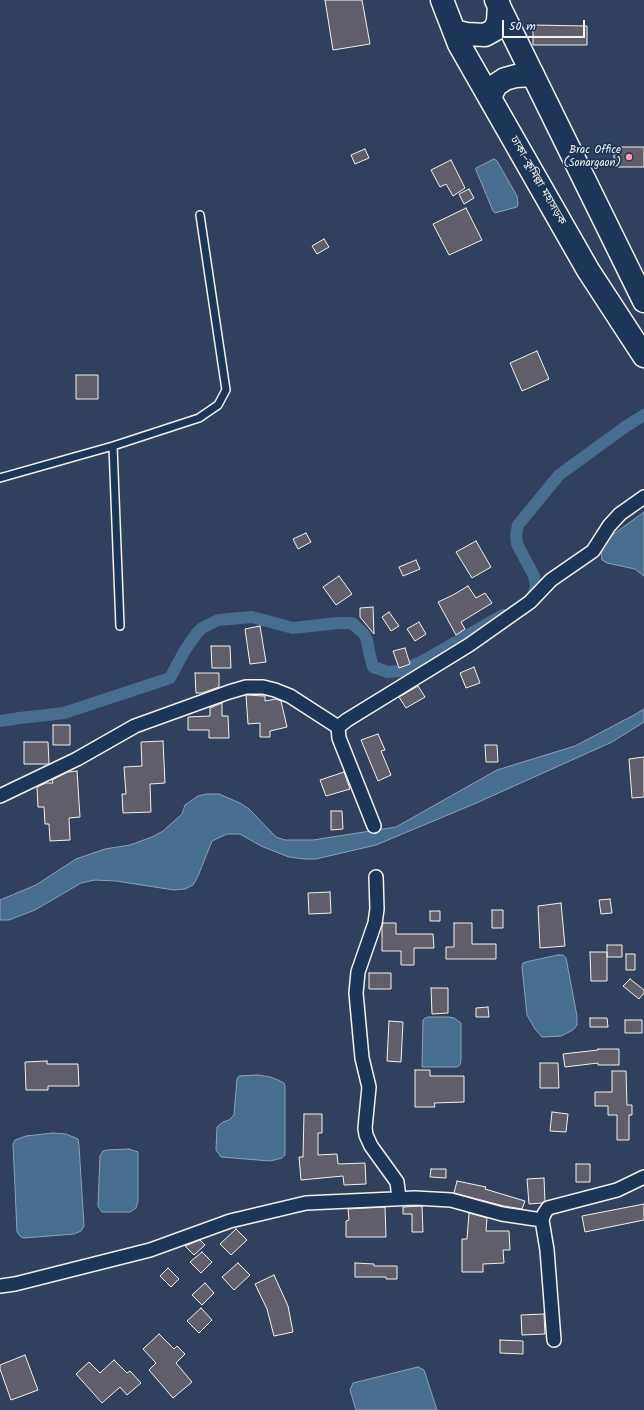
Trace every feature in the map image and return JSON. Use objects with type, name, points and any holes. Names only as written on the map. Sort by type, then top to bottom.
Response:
[{"type":"highway","name":"ঢাকা–কুমিল্লা মহাসড়ক","points":[[442,0],[460,44],[588,270],[644,356]]},
{"type":"highway","points":[[454,31],[466,34],[485,35],[494,30],[498,22],[498,3]]},
{"type":"highway","points":[[498,3],[644,300]]},
{"type":"highway","points":[[490,97],[496,85],[505,79],[516,76],[533,75]]},
{"type":"street","points":[[338,727],[469,645],[530,602],[551,580],[593,551],[616,518],[644,497]]},
{"type":"street","points":[[0,796],[77,759],[135,726],[246,687],[263,687],[290,696],[338,727]]},
{"type":"street","points":[[338,727],[339,738],[374,826]]},
{"type":"street","points":[[376,877],[377,909],[375,923],[358,972],[356,993],[362,1058],[368,1087],[365,1128],[366,1135],[371,1146],[397,1182],[399,1198]]},
{"type":"street","points":[[554,1340],[547,1250],[542,1220],[548,1208],[617,1190],[644,1177]]},
{"type":"street","points":[[0,1286],[15,1284],[150,1250],[230,1221],[306,1203],[399,1198],[451,1200],[502,1214],[542,1220]]},
{"type":"lane","points":[[0,478],[113,446],[199,418],[218,406],[226,390],[200,215]]},
{"type":"lane","points":[[113,446],[120,626]]},
{"type":"water","points":[[494,159],[497,161],[517,196],[518,204],[517,207],[495,213],[476,170],[476,168]]},
{"type":"water","points":[[644,512],[644,576],[635,569],[607,563],[602,560],[600,544]]},
{"type":"water","points":[[644,709],[644,722],[612,742],[474,804],[376,845],[316,859],[305,859],[289,857],[261,846],[240,834],[227,834],[212,841],[193,885],[185,889],[174,890],[116,881],[95,880],[81,883],[35,910],[9,920],[0,920],[0,900],[36,885],[76,859],[105,849],[130,845],[152,837],[163,831],[182,814],[185,805],[198,796],[206,794],[219,794],[240,803],[249,809],[276,837],[285,840],[313,840],[396,827],[497,770],[575,746]]},
{"type":"water","points":[[563,955],[566,958],[577,1016],[577,1025],[573,1030],[561,1036],[542,1037],[535,1029],[527,1015],[522,967],[523,963]]},
{"type":"water","points":[[429,1017],[449,1017],[454,1018],[461,1023],[461,1060],[460,1065],[457,1067],[422,1067],[423,1020]]},
{"type":"water","points":[[258,1075],[270,1077],[284,1083],[285,1155],[282,1158],[270,1161],[221,1157],[216,1150],[217,1127],[223,1122],[229,1120],[234,1115],[237,1079],[239,1076]]},
{"type":"water","points":[[53,1133],[66,1134],[78,1139],[84,1226],[81,1231],[74,1234],[24,1238],[17,1232],[13,1144],[15,1140],[26,1136]]},
{"type":"water","points":[[129,1149],[138,1152],[138,1201],[136,1208],[130,1212],[102,1212],[98,1206],[100,1156],[103,1151],[107,1150]]},
{"type":"water","points":[[418,1367],[424,1370],[437,1410],[356,1410],[350,1390],[353,1383]]},
{"type":"building","points":[[325,0],[362,0],[370,44],[333,50]]},
{"type":"building","points":[[533,25],[587,26],[587,45],[533,45]]},
{"type":"building","name":"Brac Office (Sonargaon)","points":[[614,147],[644,147],[644,167],[614,167]]},
{"type":"building","points":[[365,149],[369,158],[355,164],[351,155]]},
{"type":"building","points":[[451,160],[465,188],[453,196],[446,184],[440,187],[431,170]]},
{"type":"building","points":[[469,189],[474,198],[464,204],[459,194]]},
{"type":"building","points":[[466,208],[482,240],[449,255],[433,224]]},
{"type":"building","points":[[324,239],[329,247],[317,254],[312,246]]},
{"type":"building","points":[[537,351],[549,379],[522,391],[510,363]]},
{"type":"building","points":[[76,375],[98,375],[98,399],[76,399]]},
{"type":"building","points":[[306,533],[311,542],[298,549],[293,539]]},
{"type":"building","points":[[476,541],[491,567],[472,578],[456,552]]},
{"type":"building","points":[[416,560],[420,569],[403,576],[399,567]]},
{"type":"building","points":[[339,576],[352,594],[336,605],[323,587]]},
{"type":"building","points":[[468,586],[476,598],[485,593],[492,603],[461,622],[465,629],[456,635],[438,602]]},
{"type":"building","points":[[373,607],[374,634],[360,617],[360,608]]},
{"type":"building","points":[[389,612],[399,626],[391,631],[382,617]]},
{"type":"building","points":[[419,622],[426,634],[415,641],[407,629]]},
{"type":"building","points":[[260,626],[266,662],[250,664],[245,629]]},
{"type":"building","points":[[211,646],[230,646],[231,668],[212,668]]},
{"type":"building","points":[[405,648],[410,664],[399,668],[393,651]]},
{"type":"building","points":[[474,667],[480,683],[466,688],[460,673]]},
{"type":"building","points":[[195,673],[219,673],[219,687],[202,693],[196,693]]},
{"type":"building","points":[[418,686],[425,697],[406,708],[399,697]]},
{"type":"building","points":[[246,695],[265,696],[265,701],[276,699],[281,701],[287,727],[270,731],[270,737],[260,737],[260,723],[248,724]]},
{"type":"building","points":[[222,703],[222,716],[228,716],[229,738],[209,738],[209,730],[188,730],[188,717],[210,716],[210,708]]},
{"type":"building","points":[[53,725],[70,725],[70,745],[53,745]]},
{"type":"building","points":[[378,734],[385,750],[381,751],[391,775],[378,781],[361,740]]},
{"type":"building","points":[[163,741],[165,783],[150,784],[151,812],[123,813],[122,794],[126,794],[124,767],[142,766],[141,742]]},
{"type":"building","points":[[24,742],[48,742],[49,764],[24,764]]},
{"type":"building","points":[[485,745],[497,745],[498,762],[486,762]]},
{"type":"building","points":[[644,757],[644,797],[632,798],[629,759]]},
{"type":"building","points":[[77,771],[80,817],[69,818],[70,840],[50,841],[49,824],[45,824],[44,807],[38,807],[37,787],[46,783],[53,783],[52,780],[68,772]]},
{"type":"building","points":[[344,772],[350,789],[326,796],[320,780]]},
{"type":"building","points":[[331,811],[342,811],[343,829],[331,830]]},
{"type":"building","points":[[330,892],[331,913],[309,914],[308,893]]},
{"type":"building","points":[[610,899],[612,913],[601,914],[599,900]]},
{"type":"building","points":[[561,903],[565,946],[540,948],[538,906]]},
{"type":"building","points":[[492,910],[503,910],[503,928],[492,928]]},
{"type":"building","points":[[430,911],[440,911],[440,921],[430,921]]},
{"type":"building","points":[[383,923],[396,923],[396,934],[433,934],[434,948],[414,948],[414,965],[401,965],[401,951],[382,951]]},
{"type":"building","points":[[454,923],[472,923],[472,944],[496,944],[496,959],[446,959],[446,947],[454,947]]},
{"type":"building","points":[[607,945],[622,945],[622,957],[607,957]]},
{"type":"building","points":[[590,952],[607,952],[607,981],[591,981]]},
{"type":"building","points":[[626,954],[635,954],[635,970],[626,970]]},
{"type":"building","points":[[369,973],[391,973],[391,989],[369,989]]},
{"type":"building","points":[[630,979],[644,990],[644,993],[639,999],[623,986]]},
{"type":"building","points":[[431,988],[448,988],[448,1013],[432,1014]]},
{"type":"building","points":[[488,1007],[489,1017],[476,1017],[476,1008]]},
{"type":"building","points":[[590,1018],[607,1018],[608,1027],[590,1027]]},
{"type":"building","points":[[625,1020],[642,1020],[642,1033],[625,1033]]},
{"type":"building","points":[[389,1021],[403,1022],[401,1062],[387,1061]]},
{"type":"building","points":[[598,1049],[619,1049],[619,1065],[598,1065],[598,1063],[565,1067],[563,1054]]},
{"type":"building","points":[[47,1061],[47,1064],[78,1064],[79,1086],[48,1086],[48,1090],[26,1090],[25,1062]]},
{"type":"building","points":[[540,1063],[558,1063],[559,1088],[540,1088]]},
{"type":"building","points":[[415,1070],[430,1070],[430,1076],[464,1076],[464,1102],[434,1103],[435,1107],[415,1107]]},
{"type":"building","points":[[612,1071],[626,1071],[627,1105],[632,1105],[632,1115],[629,1115],[629,1140],[617,1140],[617,1115],[608,1115],[608,1106],[595,1106],[595,1092],[612,1092]]},
{"type":"building","points":[[552,1112],[568,1114],[566,1132],[550,1131]]},
{"type":"building","points":[[304,1114],[322,1114],[322,1133],[318,1133],[318,1155],[337,1154],[338,1164],[365,1163],[366,1184],[344,1185],[343,1176],[301,1180],[299,1157],[303,1157]]},
{"type":"building","points":[[576,1164],[590,1164],[590,1182],[576,1182]]},
{"type":"building","points":[[431,1169],[446,1169],[446,1178],[430,1177]]},
{"type":"building","points":[[544,1178],[545,1201],[542,1203],[529,1204],[527,1179]]},
{"type":"building","points":[[457,1181],[486,1187],[485,1189],[525,1201],[522,1209],[504,1206],[454,1193]]},
{"type":"building","points":[[644,1204],[644,1220],[585,1232],[582,1216]]},
{"type":"building","points":[[422,1206],[423,1232],[412,1232],[412,1214],[403,1214],[403,1207]]},
{"type":"building","points":[[385,1207],[386,1237],[346,1237],[346,1221],[349,1220],[348,1209]]},
{"type":"building","points":[[469,1213],[487,1218],[486,1231],[509,1231],[510,1250],[503,1250],[504,1263],[483,1264],[483,1272],[462,1272],[462,1239],[467,1239]]},
{"type":"building","points":[[236,1229],[247,1240],[231,1255],[220,1244]]},
{"type":"building","points":[[200,1240],[205,1245],[194,1255],[185,1246]]},
{"type":"building","points":[[202,1252],[212,1262],[201,1273],[190,1262]]},
{"type":"building","points":[[238,1263],[250,1275],[234,1290],[222,1277]]},
{"type":"building","points":[[355,1263],[374,1264],[374,1266],[397,1266],[397,1279],[386,1279],[386,1277],[355,1277]]},
{"type":"building","points":[[168,1268],[179,1279],[171,1287],[160,1276]]},
{"type":"building","points":[[274,1275],[288,1306],[293,1332],[274,1336],[267,1309],[255,1284]]},
{"type":"building","points":[[205,1283],[214,1293],[202,1305],[192,1295]]},
{"type":"building","points":[[201,1308],[212,1320],[199,1333],[187,1321]]},
{"type":"building","points":[[544,1314],[545,1334],[522,1335],[521,1315]]},
{"type":"building","points":[[159,1334],[174,1349],[177,1346],[185,1354],[176,1363],[192,1382],[173,1398],[149,1370],[156,1363],[143,1349]]},
{"type":"building","points":[[500,1340],[523,1341],[523,1354],[500,1353]]},
{"type":"building","points":[[25,1355],[38,1390],[11,1400],[0,1365]]},
{"type":"building","points":[[114,1360],[127,1373],[130,1371],[141,1383],[127,1395],[120,1387],[102,1403],[76,1374],[89,1362],[100,1373]]},
{"type":"waterway","points":[[529,600],[533,596],[536,585],[534,576],[517,544],[516,535],[518,525],[559,475],[644,415]]},
{"type":"waterway","points":[[0,721],[64,713],[170,678],[185,650],[197,633],[202,628],[218,620],[252,617],[293,628],[352,623],[364,634],[367,640],[373,667],[388,672],[400,671],[423,661],[503,615]]},
{"type":"place","name":"Brac Office (Sonargaon)","points":[[629,157]]}]
